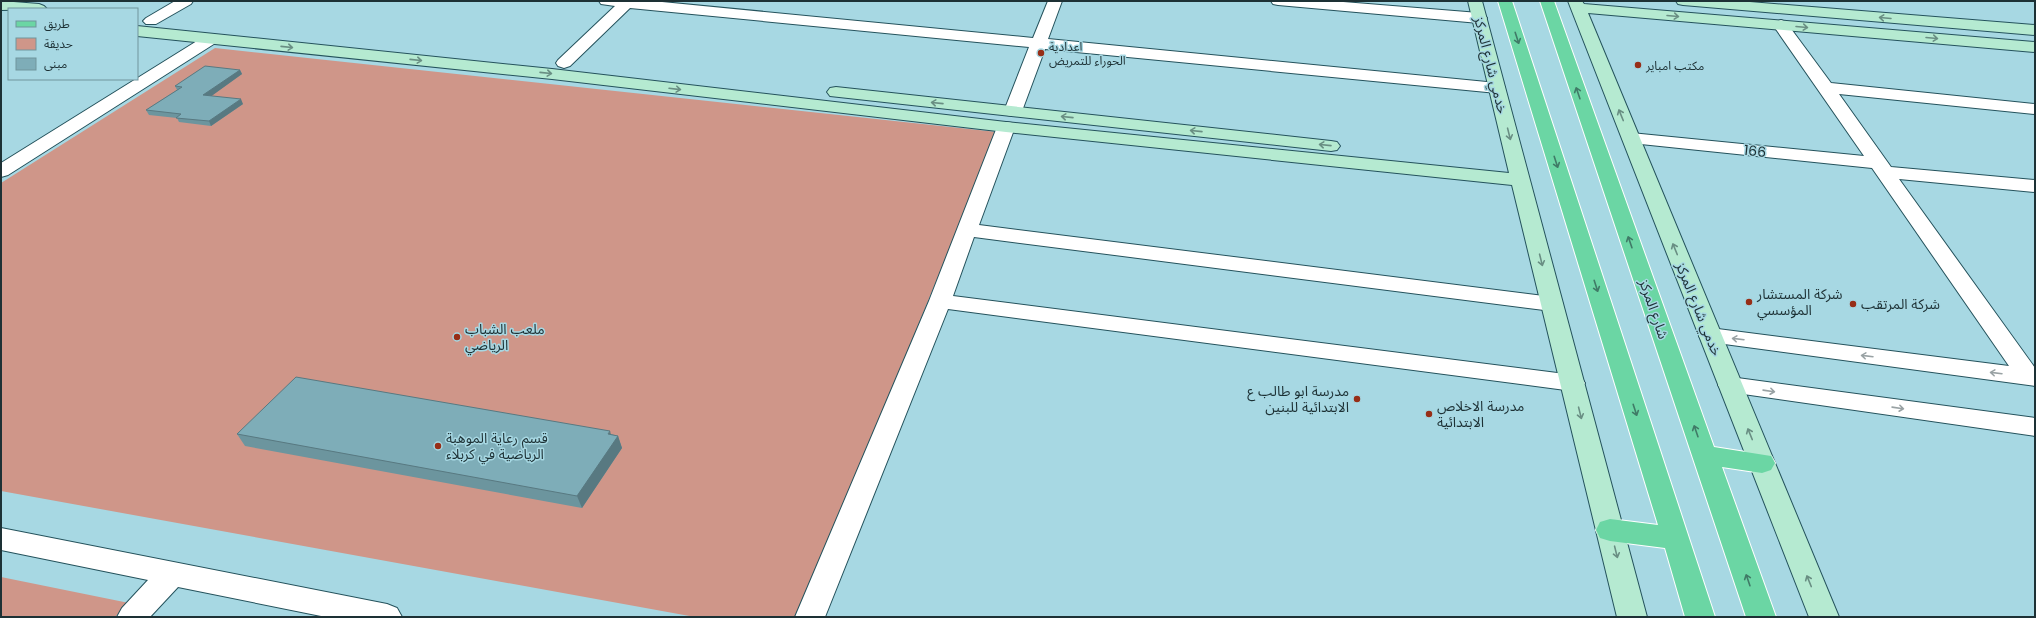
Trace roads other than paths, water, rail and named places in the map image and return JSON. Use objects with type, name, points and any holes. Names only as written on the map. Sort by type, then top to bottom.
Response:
[{"type":"main road","points":[[1505,1],[1700,617]]},
{"type":"main road","name":"شارع المركز","points":[[1547,1],[1761,617]]},
{"type":"main road","points":[[1704,455],[1762,463]]},
{"type":"main road","points":[[1610,530],[1676,539]]},
{"type":"street","points":[[144,20],[186,1]]},
{"type":"street","points":[[606,1],[1497,88]]},
{"type":"street","points":[[810,617],[940,301],[1055,1]]},
{"type":"street","points":[[1278,1],[1477,10]]},
{"type":"street","points":[[1619,1],[1619,4],[1623,8],[1646,14]]},
{"type":"street","points":[[1683,1],[2029,30]]},
{"type":"street","points":[[564,63],[627,2]]},
{"type":"street","points":[[1,5],[30,8]]},
{"type":"street","points":[[1577,5],[1646,14],[1983,43],[2035,46]]},
{"type":"street","name":"خدمي شارع المركز","points":[[1577,5],[1824,617]]},
{"type":"street","name":"خدمي شارع المركز","points":[[1477,10],[1632,617]]},
{"type":"street","points":[[144,20],[564,63],[1009,119]]},
{"type":"street","points":[[1966,25],[1982,28],[1996,36],[1996,40],[1983,43]]},
{"type":"street","points":[[1781,26],[2032,377]]},
{"type":"street","points":[[2029,30],[2016,31],[2013,34],[2015,37],[2035,46]]},
{"type":"street","points":[[138,31],[1009,119],[1519,173]]},
{"type":"street","points":[[1,171],[211,39]]},
{"type":"street","points":[[349,53],[363,43]]},
{"type":"street","points":[[1825,88],[2035,109]]},
{"type":"street","name":"166","points":[[1631,138],[2035,186]]},
{"type":"street","points":[[967,230],[1552,304]]},
{"type":"street","points":[[940,301],[1572,383]]},
{"type":"street","points":[[1710,336],[2032,377]]},
{"type":"street","points":[[1730,386],[2035,427]]},
{"type":"street","points":[[1,539],[387,617]]},
{"type":"street","points":[[132,617],[172,574]]},
{"type":"place","name":"اعدادية الحوراء للتمريض","points":[[1041,53]]},
{"type":"place","name":"مكتب امباير","points":[[1638,65]]},
{"type":"place","name":"شركة المستشار المؤسسي","points":[[1749,302]]},
{"type":"place","name":"شركة المرتقب","points":[[1853,304]]},
{"type":"place","name":"ملعب الشباب الرياضي","points":[[457,337]]},
{"type":"place","name":"مدرسة ابو طالب ع الابتدائية للبنين","points":[[1357,399]]},
{"type":"place","name":"مدرسة الاخلاص الابتدائية","points":[[1429,414]]},
{"type":"place","name":"قسم رعاية الموهبة الرياضية في كربلاء","points":[[438,446]]}]
